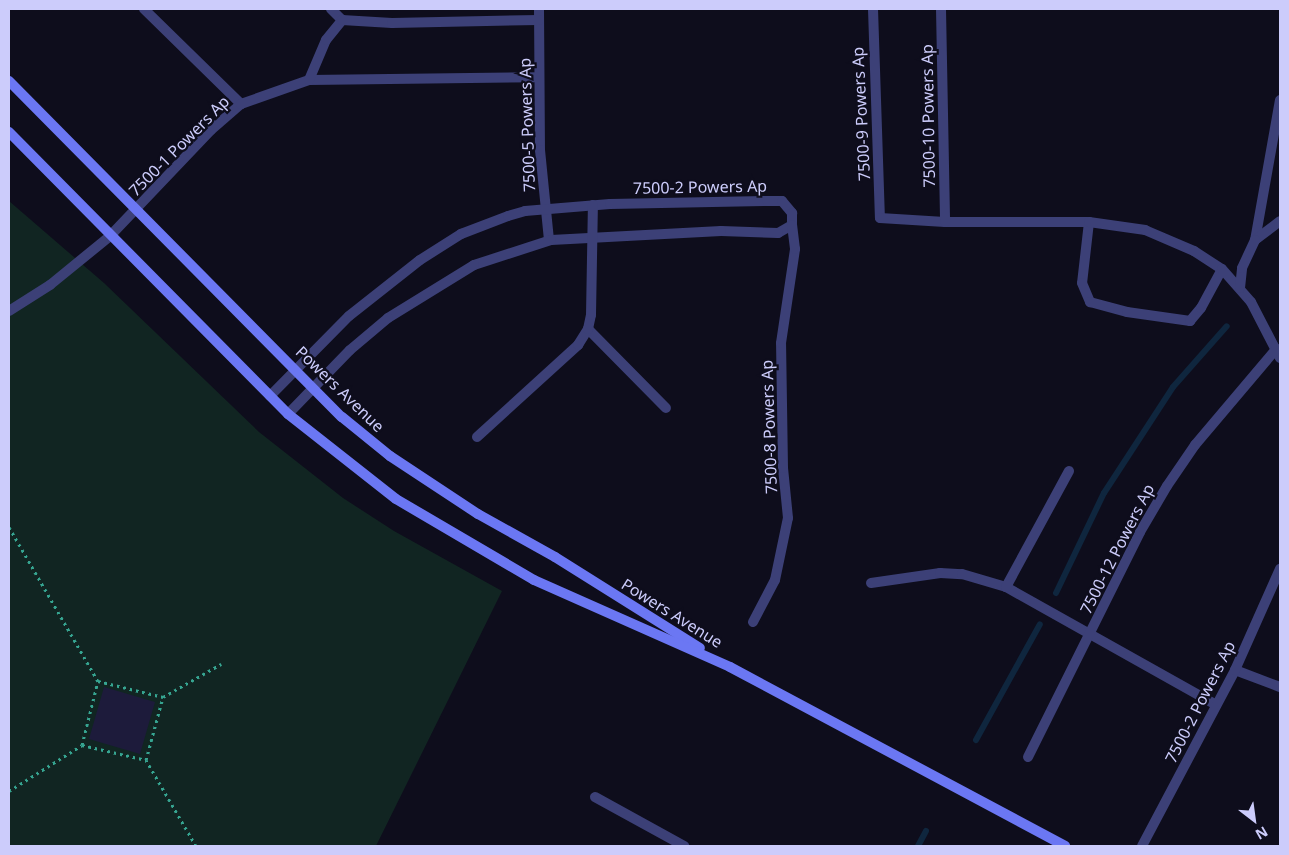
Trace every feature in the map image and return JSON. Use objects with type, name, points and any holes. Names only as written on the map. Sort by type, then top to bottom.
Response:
[{"type":"street","points":[[144,9],[241,104]]},
{"type":"street","points":[[331,9],[342,20],[392,23],[539,20]]},
{"type":"street","name":"7500-5 Powers Ap","points":[[539,9],[540,150],[549,240]]},
{"type":"street","name":"7500-9 Powers Ap","points":[[873,9],[880,218],[945,222]]},
{"type":"street","name":"7500-10 Powers Ap","points":[[941,9],[945,222]]},
{"type":"street","points":[[309,80],[326,40],[342,20]]},
{"type":"street","name":"7500-1 Powers Ap","points":[[9,311],[50,285],[110,236],[211,130],[241,104],[309,80],[539,77]]},
{"type":"street","name":"Powers Avenue","points":[[9,81],[296,368],[342,417],[390,456],[730,667],[1065,846]]},
{"type":"street","points":[[1240,288],[1242,268],[1254,240],[1280,100]]},
{"type":"street","name":"Powers Avenue","points":[[9,132],[288,414],[396,499],[458,538],[534,580],[730,667]]},
{"type":"street","name":"7500-2 Powers Ap","points":[[270,396],[348,316],[420,260],[461,234],[508,216],[546,209],[593,205],[782,201],[792,213],[792,225]]},
{"type":"street","points":[[477,437],[578,345],[588,328],[591,315],[593,205]]},
{"type":"street","points":[[945,222],[1090,222],[1145,230],[1194,251],[1222,269],[1240,288],[1278,353]]},
{"type":"street","points":[[1090,222],[1082,283],[1090,302],[1127,312],[1190,321],[1201,308],[1222,269]]},
{"type":"street","points":[[1254,240],[1280,222]]},
{"type":"street","points":[[288,414],[313,386],[388,318],[474,265],[549,240],[721,230],[778,233],[792,225]]},
{"type":"street","name":"7500-8 Powers Ap","points":[[753,622],[775,580],[788,518],[783,468],[781,343],[795,249],[792,225]]},
{"type":"street","points":[[588,328],[666,408]]},
{"type":"street","name":"7500-12 Powers Ap","points":[[1028,757],[1140,532],[1167,486],[1195,445],[1278,353]]},
{"type":"street","points":[[1006,586],[1070,471]]},
{"type":"street","name":"7500-2 Powers Ap","points":[[1142,846],[1235,670],[1280,569]]},
{"type":"street","points":[[871,583],[940,574],[969,576],[1006,586],[1216,705]]},
{"type":"street","points":[[1235,670],[1280,687]]},
{"type":"street","points":[[595,798],[684,846]]},
{"type":"path","points":[[9,526],[98,681],[82,745],[9,791]]},
{"type":"path","points":[[98,681],[163,697],[221,664]]},
{"type":"path","points":[[163,697],[146,760],[196,846]]},
{"type":"path","points":[[82,745],[146,760]]},
{"type":"green space","points":[[9,201],[104,283],[259,432],[343,498],[394,531],[502,591],[376,846],[9,846]]},
{"type":"building","points":[[104,687],[155,702],[140,754],[89,739]]},
{"type":"waterway","points":[[1056,593],[1104,493],[1173,387],[1227,326]]},
{"type":"waterway","points":[[976,740],[1040,624]]},
{"type":"waterway","points":[[918,846],[926,831]]}]
